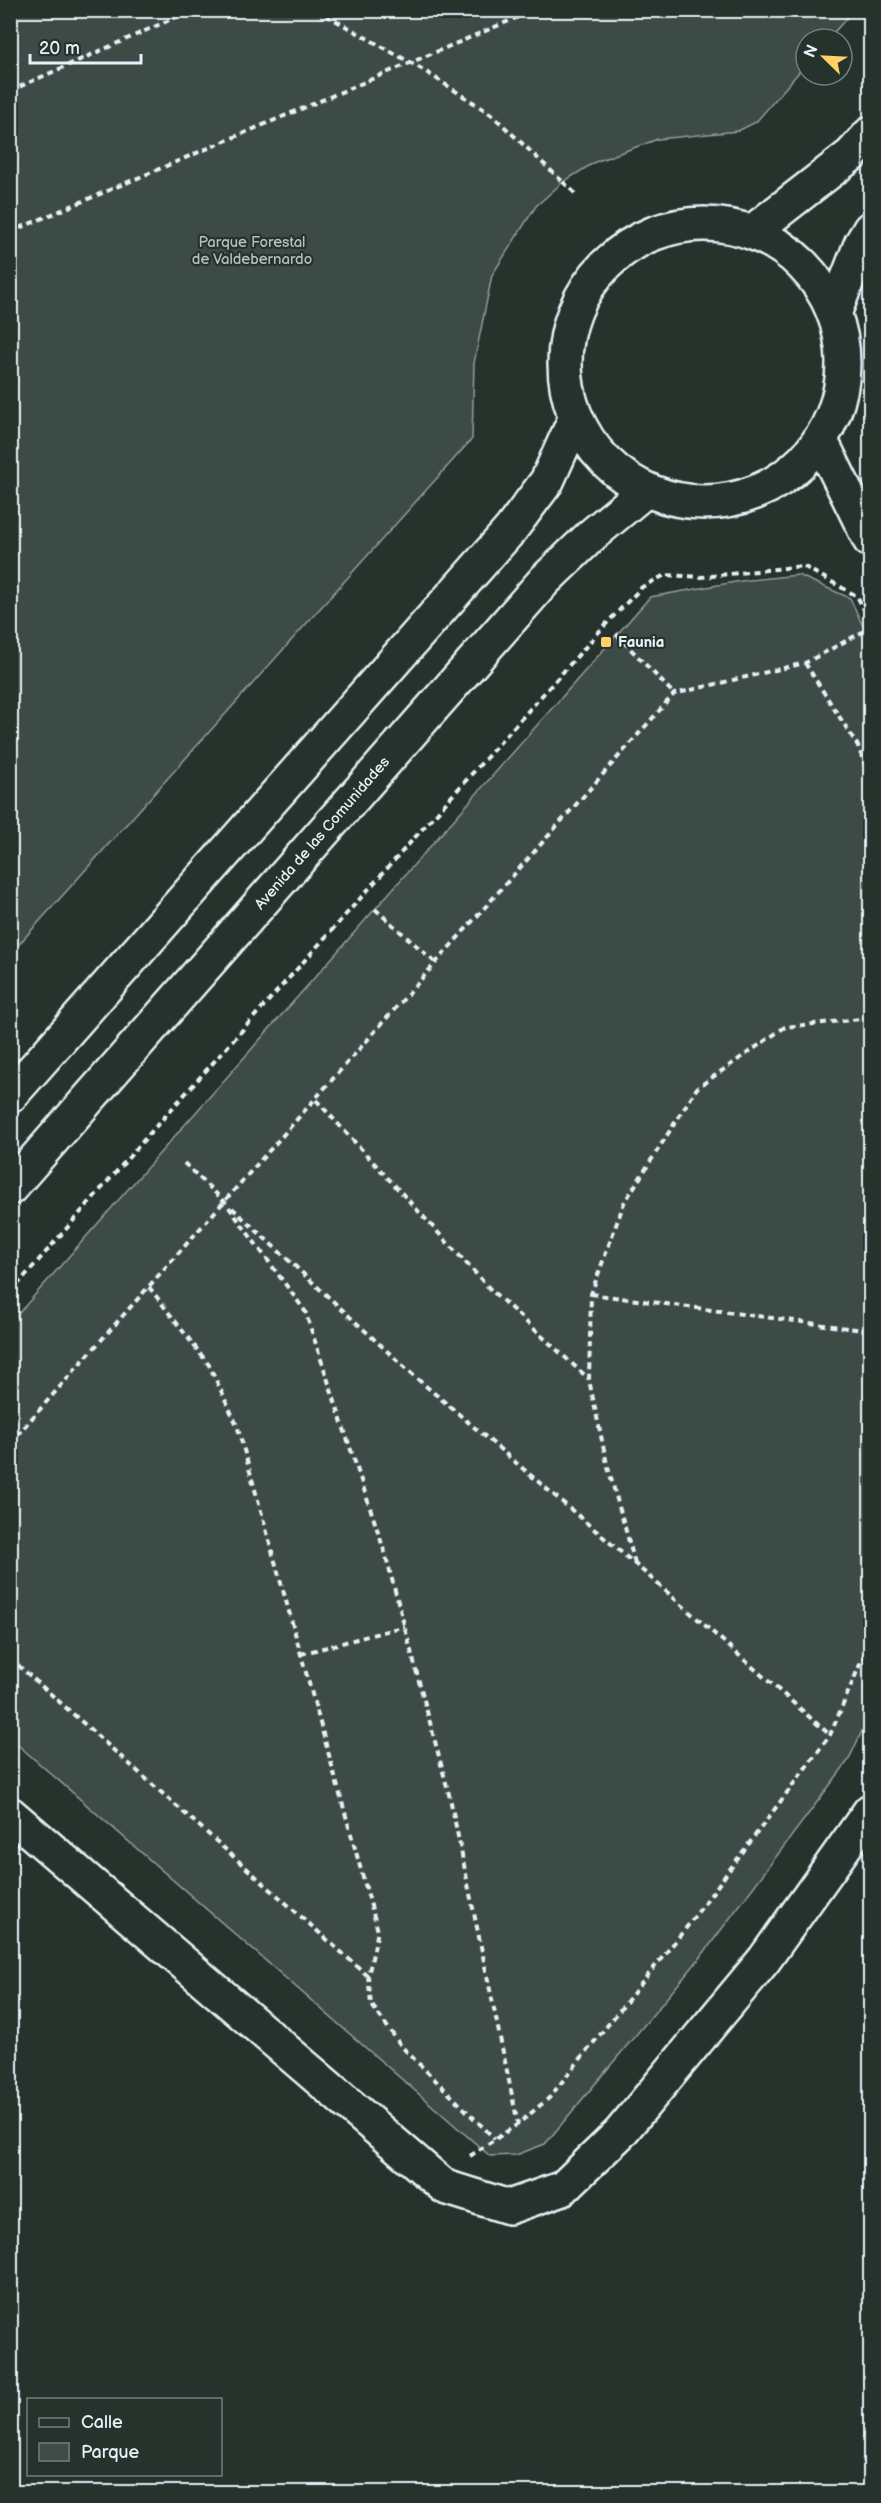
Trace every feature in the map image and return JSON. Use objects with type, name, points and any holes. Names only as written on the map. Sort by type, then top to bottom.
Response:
[{"type":"street","points":[[752,232],[851,156],[870,134]]},
{"type":"street","points":[[698,223],[729,225],[774,242],[794,256],[810,273],[824,292],[834,314],[840,335],[842,378],[838,399],[820,439],[804,459],[786,475],[765,488],[742,497],[694,502],[669,498],[646,490],[604,461],[575,419],[565,381],[565,346],[573,314],[587,286],[604,265],[629,245],[657,231],[698,223]]},
{"type":"street","points":[[834,314],[861,244],[870,229]]},
{"type":"street","points":[[10,1096],[511,529],[547,481],[575,419]]},
{"type":"street","points":[[820,439],[870,540]]},
{"type":"street","name":"Avenida de las Comunidades","points":[[10,1188],[545,580],[592,534],[646,490]]},
{"type":"street","points":[[10,1814],[445,2187],[509,2206],[563,2188],[620,2133],[764,1960],[870,1811]]},
{"type":"path","points":[[10,14],[18,10]]},
{"type":"path","points":[[10,91],[192,10]]},
{"type":"path","points":[[317,10],[420,68],[491,114],[576,194]]},
{"type":"path","points":[[10,232],[535,10]]},
{"type":"path","points":[[10,1293],[151,1132],[606,624],[642,587],[665,575],[702,577],[803,566],[857,596],[870,621]]},
{"type":"path","points":[[10,1443],[674,694],[805,663],[870,628]]},
{"type":"path","points":[[616,634],[674,694]]},
{"type":"path","points":[[805,663],[858,746],[870,780]]},
{"type":"path","points":[[375,909],[437,964]]},
{"type":"path","points":[[635,1564],[607,1464],[589,1380],[591,1294],[624,1203],[697,1088],[785,1027],[870,1018]]},
{"type":"path","points":[[316,1100],[492,1290],[589,1380]]},
{"type":"path","points":[[184,1163],[414,1377],[635,1564],[830,1735]]},
{"type":"path","points":[[225,1202],[305,1311],[385,1553],[450,1798],[518,2124]]},
{"type":"path","points":[[148,1287],[209,1365],[237,1425],[378,1930],[369,1976],[371,2004],[402,2047],[495,2139]]},
{"type":"path","points":[[591,1294],[870,1331]]},
{"type":"path","points":[[301,1654],[405,1626]]},
{"type":"path","points":[[468,2158],[518,2124],[549,2098],[686,1928],[830,1735],[870,1641]]},
{"type":"path","points":[[10,1658],[369,1976]]},
{"type":"green space","name":"Parque Forestal de Valdebernardo","points":[[11,10],[853,11],[839,27],[794,27],[794,78],[756,122],[738,131],[658,139],[595,162],[563,182],[536,206],[492,275],[474,363],[472,439],[11,953]]},
{"type":"green space","points":[[798,575],[850,598],[870,641],[870,1714],[848,1761],[700,1958],[545,2144],[516,2155],[490,2156],[11,1739],[11,1322],[650,597],[741,581]]},
{"type":"place","name":"Faunia","points":[[606,642]]}]
